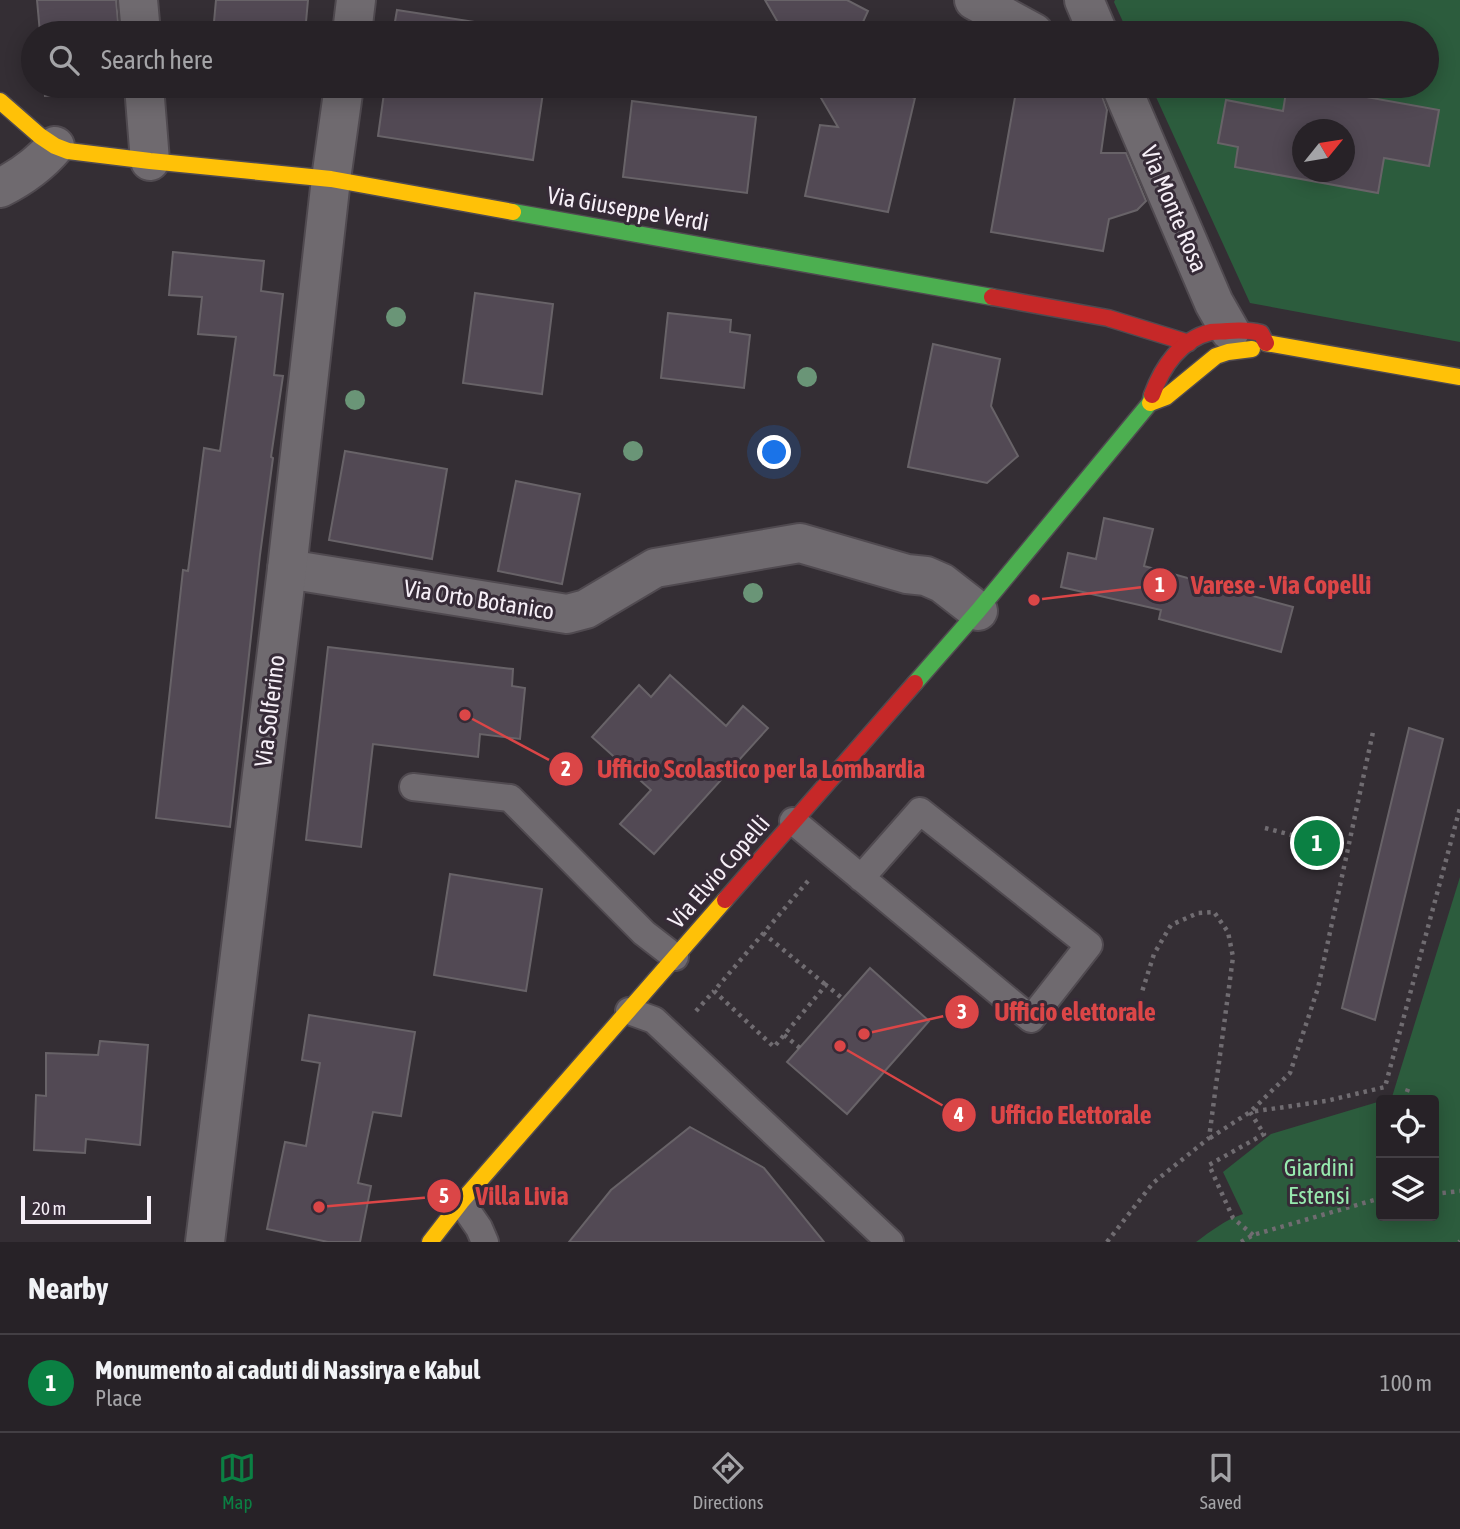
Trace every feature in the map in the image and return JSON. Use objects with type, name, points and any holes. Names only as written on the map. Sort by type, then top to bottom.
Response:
[{"type":"main road","points":[[0,101],[55,146]]},
{"type":"main road","name":"Via Giuseppe Verdi","points":[[55,146],[68,151],[150,161],[331,179],[1108,318],[1189,342]]},
{"type":"main road","name":"Via Elvio Copelli","points":[[430,1242],[461,1202],[978,611],[1150,403],[1161,372],[1180,349],[1211,332],[1245,328],[1261,332],[1266,343],[1256,348],[1216,356],[1166,397],[1150,403]]},
{"type":"main road","points":[[1266,343],[1460,377]]},
{"type":"street","points":[[138,0],[140,21]]},
{"type":"street","points":[[353,21],[356,0]]},
{"type":"street","points":[[974,0],[1012,21]]},
{"type":"street","points":[[145,98],[150,161]]},
{"type":"street","name":"Via Solferino","points":[[205,1242],[342,98]]},
{"type":"street","name":"Via Monte Rosa","points":[[1126,98],[1214,303],[1230,331]]},
{"type":"street","points":[[0,188],[26,174],[55,146]]},
{"type":"street","name":"Via Orto Botanico","points":[[287,569],[568,614],[586,609],[655,568],[800,543],[907,575],[926,576],[942,583],[978,611]]},
{"type":"lane","points":[[413,787],[510,798],[644,933],[675,957]]},
{"type":"lane","points":[[793,821],[832,853],[861,878],[1031,1019],[1089,945],[920,811],[861,878]]},
{"type":"lane","points":[[629,1011],[654,1020],[890,1242]]},
{"type":"lane","points":[[461,1202],[485,1242]]},
{"type":"path","points":[[1107,1242],[1153,1183],[1209,1138],[1250,1112],[1290,1073],[1318,988],[1373,732]]},
{"type":"path","points":[[1250,1112],[1326,1101],[1385,1087],[1460,808]]},
{"type":"path","points":[[1265,828],[1307,839]]},
{"type":"path","points":[[826,985],[774,1047],[713,991],[832,853]]},
{"type":"path","points":[[1141,995],[1154,954],[1171,925],[1198,914],[1213,912],[1228,932],[1233,957],[1209,1138]]},
{"type":"path","points":[[763,933],[843,999]]},
{"type":"path","points":[[784,1035],[800,1048]]},
{"type":"path","points":[[1406,1095],[1409,1086]]},
{"type":"path","points":[[1250,1112],[1264,1134],[1209,1165],[1233,1218],[1253,1235]]},
{"type":"path","points":[[1439,1193],[1460,1191]]},
{"type":"path","points":[[1241,1242],[1253,1235],[1376,1199]]},
{"type":"green space","points":[[1115,0],[1460,0],[1460,342],[1250,303],[1156,98],[1439,98],[1439,21],[1123,21]]},
{"type":"green space","name":"Giardini Estensi","points":[[1460,877],[1460,1242],[1196,1242],[1243,1214],[1223,1172],[1271,1134],[1376,1102],[1376,1221],[1439,1221],[1439,1095],[1393,1095]]},
{"type":"building","points":[[37,0],[116,0],[118,21],[39,21]]},
{"type":"building","points":[[216,0],[308,0],[306,21],[214,21]]},
{"type":"building","points":[[765,0],[847,0],[868,11],[863,21],[777,21]]},
{"type":"building","points":[[397,10],[468,21],[395,21]]},
{"type":"building","points":[[383,98],[542,98],[533,160],[378,136]]},
{"type":"building","points":[[821,98],[915,98],[888,212],[805,196],[820,125],[838,127]]},
{"type":"building","points":[[1015,98],[1103,98],[1107,110],[1101,153],[1126,153],[1146,201],[1137,210],[1109,219],[1103,251],[991,232]]},
{"type":"building","points":[[1285,98],[1372,98],[1439,110],[1429,166],[1384,158],[1378,193],[1318,182],[1355,182],[1355,119],[1292,119],[1292,177],[1235,167],[1238,147],[1218,143],[1226,100],[1283,111]]},
{"type":"building","points":[[632,101],[756,117],[747,193],[623,177]]},
{"type":"building","points":[[173,252],[264,261],[261,291],[283,294],[274,375],[283,376],[271,457],[230,827],[156,818],[183,570],[188,571],[204,448],[220,451],[236,337],[198,334],[202,297],[169,295]]},
{"type":"building","points":[[475,293],[553,304],[542,394],[463,383]]},
{"type":"building","points":[[668,313],[731,320],[730,332],[750,335],[744,388],[661,378]]},
{"type":"building","points":[[933,344],[1000,359],[991,406],[1018,456],[987,483],[908,467]]},
{"type":"building","points":[[345,451],[447,469],[432,559],[329,540]]},
{"type":"building","points":[[516,481],[580,494],[562,584],[498,571]]},
{"type":"building","points":[[1104,518],[1153,529],[1144,566],[1293,607],[1281,652],[1159,619],[1161,610],[1061,587],[1068,553],[1096,559]]},
{"type":"building","points":[[328,647],[513,669],[512,686],[525,688],[520,739],[480,734],[478,757],[373,744],[361,847],[306,840]]},
{"type":"building","points":[[670,675],[726,726],[743,706],[768,728],[654,854],[620,824],[651,790],[592,737],[639,685],[651,697]]},
{"type":"building","points":[[1409,728],[1443,739],[1375,1020],[1342,1008]]},
{"type":"building","points":[[450,874],[542,889],[526,991],[434,975]]},
{"type":"building","points":[[870,968],[929,1021],[847,1114],[787,1062]]},
{"type":"building","points":[[309,1015],[415,1032],[401,1116],[373,1112],[358,1183],[371,1186],[360,1242],[328,1242],[267,1229],[285,1142],[306,1146],[320,1063],[302,1060]]},
{"type":"building","points":[[100,1041],[148,1045],[140,1145],[86,1139],[85,1153],[34,1150],[36,1095],[46,1096],[46,1053],[98,1055]]},
{"type":"building","points":[[690,1127],[764,1168],[824,1242],[569,1242],[611,1190]]},
{"type":"traffic: fast","points":[[513,212],[992,297]]},
{"type":"traffic: fast","points":[[915,683],[1150,403],[1152,395]]},
{"type":"traffic: slow","points":[[0,101],[40,136],[68,151],[331,179],[513,212]]},
{"type":"traffic: slow","points":[[1266,343],[1460,377]]},
{"type":"traffic: slow","points":[[1150,403],[1166,397],[1216,356],[1252,349]]},
{"type":"traffic: slow","points":[[430,1242],[461,1202],[725,900]]},
{"type":"traffic: jam","points":[[992,297],[1108,318],[1189,343]]},
{"type":"traffic: jam","points":[[1152,395],[1161,374],[1174,356],[1200,336],[1213,332],[1248,331],[1261,333],[1266,343]]},
{"type":"traffic: jam","points":[[725,900],[915,683]]},
{"type":"place","name":"Varese - Via Copelli","points":[[1034,600]]},
{"type":"place","name":"Ufficio Scolastico per la Lombardia","points":[[465,715]]},
{"type":"place","name":"Monumento ai caduti di Nassirya e Kabul","points":[[1317,843]]},
{"type":"place","name":"Ufficio elettorale","points":[[864,1034]]},
{"type":"place","name":"Ufficio Elettorale","points":[[840,1046]]},
{"type":"place","name":"Villa Livia","points":[[319,1207]]}]
